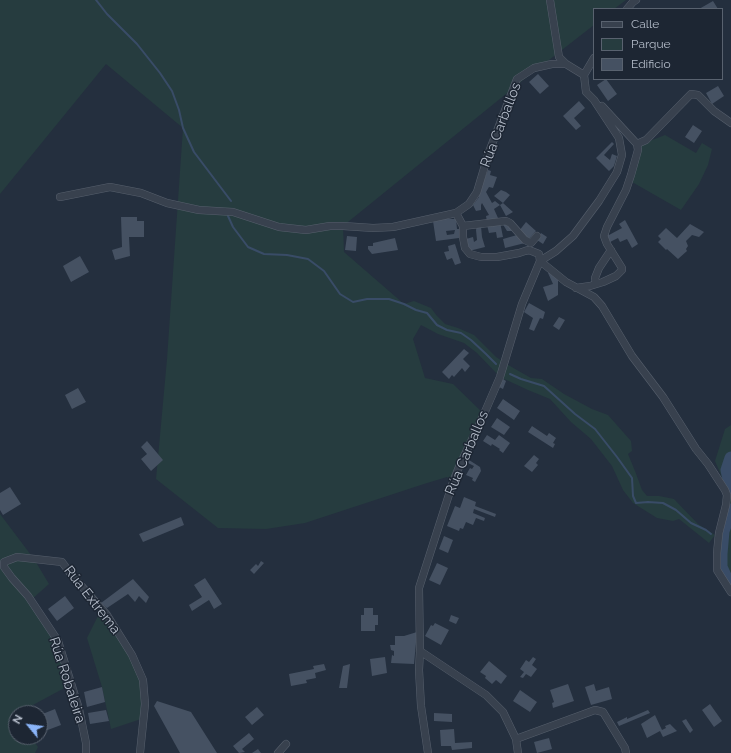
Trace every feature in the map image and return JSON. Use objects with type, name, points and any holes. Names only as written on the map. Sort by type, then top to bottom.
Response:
[{"type":"street","points":[[550,0],[559,56],[566,64],[584,75]]},
{"type":"street","points":[[628,8],[636,0]]},
{"type":"street","points":[[540,261],[556,251],[573,236],[599,201],[617,172],[622,155],[619,138],[594,100],[586,92],[584,75],[593,60]]},
{"type":"street","name":"Rúa Carballos","points":[[60,197],[110,187],[141,193],[167,203],[199,210],[233,212],[279,227],[306,230],[330,226],[373,228],[392,226],[456,213],[469,204],[477,192],[489,152],[517,79],[534,68],[552,64],[566,64]]},
{"type":"street","points":[[637,144],[646,140],[691,94],[698,95],[714,111],[731,123]]},
{"type":"street","points":[[576,288],[603,282],[616,276],[622,270],[604,236],[626,190],[638,150],[637,144],[599,102],[594,100]]},
{"type":"street","points":[[456,213],[463,226],[465,248],[470,254],[481,257],[496,257],[530,250],[539,254],[540,261],[566,282],[594,298],[602,306],[632,356],[663,397],[696,449],[725,490],[727,495],[719,533],[717,570],[731,592]]},
{"type":"street","points":[[463,226],[506,221],[510,223],[525,240],[531,243],[537,236]]},
{"type":"street","points":[[596,284],[595,278],[598,268],[611,250]]},
{"type":"street","name":"Rúa Carballos","points":[[428,753],[421,706],[418,588],[455,477],[500,376],[522,304],[540,261]]},
{"type":"street","name":"Rúa Robaleira","points":[[62,562],[17,557],[4,562],[4,567],[28,596],[58,641],[79,709],[86,743],[86,753]]},
{"type":"street","name":"Rúa Extrema","points":[[62,562],[107,615],[132,655],[144,680],[145,704],[140,753]]},
{"type":"street","points":[[420,651],[486,695],[503,712],[516,739],[518,753]]},
{"type":"street","points":[[516,739],[595,710],[603,712],[625,748],[626,753]]},
{"type":"street","points":[[278,753],[286,744]]},
{"type":"green space","points":[[0,0],[626,0],[615,8],[593,8],[593,26],[522,81],[343,226],[344,252],[404,304],[414,301],[431,308],[445,324],[474,335],[496,357],[510,366],[531,378],[542,379],[564,394],[592,409],[608,415],[631,441],[632,451],[628,454],[642,490],[647,496],[659,496],[674,499],[698,524],[715,535],[709,543],[679,519],[673,521],[657,518],[633,503],[623,490],[612,466],[591,439],[571,422],[550,399],[500,377],[477,353],[464,343],[438,334],[421,325],[413,339],[425,378],[453,384],[484,414],[453,482],[447,477],[305,523],[266,529],[218,528],[156,479],[167,359],[183,128],[106,64],[0,194]]},
{"type":"green space","points":[[665,135],[696,153],[702,143],[712,149],[708,165],[699,184],[681,210],[632,182],[642,144]]},
{"type":"green space","points":[[731,425],[731,588],[720,569],[722,531],[726,520],[730,496],[715,461],[725,429]]},
{"type":"green space","points":[[0,514],[34,559],[49,584],[31,600],[58,641],[70,685],[33,705],[8,705],[8,745],[37,745],[38,747],[35,753],[0,753]]},
{"type":"green space","points":[[100,612],[107,615],[130,651],[145,695],[144,718],[111,729],[102,687],[87,638]]},
{"type":"building","points":[[713,1],[717,8],[701,8]]},
{"type":"building","points":[[538,74],[549,86],[540,94],[529,82]]},
{"type":"building","points":[[607,80],[617,94],[608,101],[597,85]]},
{"type":"building","points":[[718,86],[724,96],[712,104],[706,93]]},
{"type":"building","points":[[579,101],[585,108],[574,118],[581,126],[576,130],[563,116]]},
{"type":"building","points":[[693,125],[702,131],[694,143],[685,137]]},
{"type":"building","points":[[612,142],[614,144],[604,155],[610,160],[612,154],[617,156],[614,166],[609,171],[596,158]]},
{"type":"building","points":[[488,170],[491,171],[490,175],[497,177],[493,188],[489,187],[486,192],[492,203],[495,201],[500,205],[494,209],[498,218],[487,222],[486,216],[489,215],[482,203],[481,210],[476,211],[473,205],[479,197],[478,195]]},
{"type":"building","points":[[501,190],[510,195],[503,203],[494,196]]},
{"type":"building","points":[[503,203],[513,212],[506,216],[500,205]]},
{"type":"building","points":[[121,217],[137,217],[137,221],[144,221],[144,237],[129,237],[130,256],[115,260],[112,250],[122,247]]},
{"type":"building","points":[[456,219],[457,229],[459,229],[459,238],[436,241],[433,221]],"holes":[[[455,230],[454,234],[447,235],[446,231]]]},
{"type":"building","points":[[625,220],[638,244],[632,248],[627,239],[620,242],[618,238],[610,242],[606,236],[608,233],[609,235],[622,228],[619,224]]},
{"type":"building","points":[[500,222],[503,237],[497,238],[496,232],[489,233],[487,225]]},
{"type":"building","points":[[526,222],[536,231],[529,239],[519,231]]},
{"type":"building","points":[[502,223],[508,224],[512,231],[507,231]]},
{"type":"building","points":[[690,224],[704,232],[699,237],[692,235],[686,241],[688,246],[686,249],[687,251],[678,259],[658,242],[661,239],[658,236],[666,228],[677,238]]},
{"type":"building","points":[[477,226],[481,226],[485,247],[469,251],[466,239],[473,237],[474,242],[477,240]]},
{"type":"building","points":[[541,233],[547,237],[543,244],[537,240]]},
{"type":"building","points":[[517,235],[525,243],[505,248],[503,239]]},
{"type":"building","points":[[347,236],[357,237],[356,251],[345,250]]},
{"type":"building","points":[[395,238],[398,250],[372,254],[368,249],[368,246],[373,246],[373,243]]},
{"type":"building","points":[[455,244],[461,263],[455,265],[452,258],[447,260],[444,252],[449,251],[448,246]]},
{"type":"building","points":[[80,256],[89,272],[71,282],[63,266]]},
{"type":"building","points":[[548,273],[551,273],[558,280],[558,295],[548,301],[543,287],[553,284]]},
{"type":"building","points":[[529,303],[545,312],[543,319],[540,318],[534,331],[529,329],[533,318],[524,312]]},
{"type":"building","points":[[559,317],[565,320],[559,330],[553,326]]},
{"type":"building","points":[[464,349],[469,353],[463,359],[470,366],[465,372],[462,368],[454,377],[452,375],[449,379],[442,372]]},
{"type":"building","points":[[503,379],[506,381],[503,389],[499,387]]},
{"type":"building","points":[[78,388],[86,402],[72,409],[65,395]]},
{"type":"building","points":[[503,399],[520,411],[514,420],[497,408]]},
{"type":"building","points":[[497,418],[510,427],[504,435],[491,427]]},
{"type":"building","points":[[532,426],[547,436],[549,433],[556,438],[553,443],[555,444],[553,448],[528,432]]},
{"type":"building","points":[[487,435],[495,440],[499,435],[510,443],[503,453],[492,444],[491,446],[483,441]]},
{"type":"building","points":[[147,441],[163,460],[151,471],[141,459],[147,454],[141,447]]},
{"type":"building","points":[[534,455],[539,459],[536,463],[538,465],[532,472],[524,466]]},
{"type":"building","points":[[469,460],[480,467],[481,471],[475,482],[472,480],[473,478],[466,475],[470,468],[472,469],[474,466],[468,463]]},
{"type":"building","points":[[10,487],[21,504],[3,515],[0,510],[0,493]]},
{"type":"building","points":[[464,497],[476,502],[475,506],[496,514],[495,517],[474,509],[473,513],[485,518],[484,521],[476,518],[473,525],[466,522],[463,529],[460,528],[459,531],[447,526],[455,506],[460,508]]},
{"type":"building","points":[[181,517],[184,525],[143,542],[139,534]]},
{"type":"building","points":[[444,536],[453,540],[448,553],[439,549]]},
{"type":"building","points":[[261,561],[264,563],[254,574],[250,570],[256,564],[258,566]]},
{"type":"building","points":[[437,563],[448,568],[440,585],[429,580]]},
{"type":"building","points":[[205,578],[222,604],[214,609],[209,600],[192,611],[189,605],[202,597],[194,585]]},
{"type":"building","points":[[133,579],[149,597],[146,603],[139,596],[135,602],[128,594],[107,608],[101,603]]},
{"type":"building","points":[[65,596],[74,608],[57,621],[48,609]]},
{"type":"building","points":[[364,608],[373,608],[373,615],[378,615],[378,625],[375,625],[375,631],[361,631],[361,615],[364,615]]},
{"type":"building","points":[[451,615],[459,618],[456,624],[449,621]]},
{"type":"building","points":[[435,623],[449,630],[441,645],[425,636],[431,625],[433,626]]},
{"type":"building","points":[[417,632],[414,664],[391,663],[392,655],[394,656],[394,651],[391,650],[390,645],[395,645],[395,636],[404,636]]},
{"type":"building","points":[[385,657],[387,673],[372,676],[370,659]]},
{"type":"building","points":[[533,657],[536,659],[532,665],[537,669],[531,677],[526,674],[523,678],[520,677],[524,672],[520,669],[526,660],[529,662]]},
{"type":"building","points":[[489,661],[507,676],[501,684],[496,680],[492,684],[485,678],[486,676],[480,672]]},
{"type":"building","points":[[324,664],[326,670],[315,673],[316,678],[306,680],[307,683],[291,686],[289,674],[314,669],[313,666]]},
{"type":"building","points":[[350,664],[347,688],[339,688],[343,666]]},
{"type":"building","points":[[568,684],[574,701],[553,708],[552,703],[554,702],[550,690]]},
{"type":"building","points":[[594,684],[596,691],[609,687],[612,699],[591,705],[585,687]]},
{"type":"building","points":[[102,687],[105,702],[87,707],[84,692]]},
{"type":"building","points":[[520,690],[537,702],[530,712],[513,701]]},
{"type":"building","points":[[157,701],[191,712],[217,753],[180,753],[154,706]]},
{"type":"building","points":[[710,704],[722,721],[714,727],[702,710]]},
{"type":"building","points":[[257,707],[264,715],[252,725],[245,717]]},
{"type":"building","points":[[55,709],[61,725],[48,730],[48,712]]},
{"type":"building","points":[[106,710],[109,721],[90,724],[88,713]]},
{"type":"building","points":[[648,710],[650,713],[619,726],[617,722],[627,717],[627,719]]},
{"type":"building","points":[[434,713],[452,714],[452,722],[434,721]]},
{"type":"building","points":[[655,715],[662,730],[666,728],[665,726],[670,724],[677,731],[663,737],[660,731],[647,738],[641,724]]},
{"type":"building","points":[[686,719],[693,730],[690,733],[682,721]]},
{"type":"building","points":[[454,729],[455,743],[472,742],[472,748],[452,750],[451,746],[441,746],[440,730]]},
{"type":"building","points":[[249,733],[254,739],[242,749],[245,752],[239,753],[233,746]]},
{"type":"building","points":[[549,738],[552,749],[537,753],[534,742]]},
{"type":"building","points":[[258,749],[261,753],[252,753]]},
{"type":"waterway","points":[[96,0],[107,14],[137,44],[160,73],[172,91],[179,110],[183,128],[194,152],[231,201]]},
{"type":"waterway","points":[[228,216],[233,227],[248,247],[264,254],[287,255],[308,259],[324,271],[340,294],[353,302],[367,299],[389,299],[427,313],[437,325],[447,330],[461,333],[471,340],[496,364]]},
{"type":"waterway","points":[[510,374],[544,386],[575,414],[595,429],[632,478],[633,496],[636,503],[663,503],[676,510],[691,523],[711,534]]},
{"type":"waterway","points":[[731,458],[727,470],[731,488]]},
{"type":"waterway","points":[[731,510],[723,531],[721,554],[721,567],[726,578],[731,581]]}]
